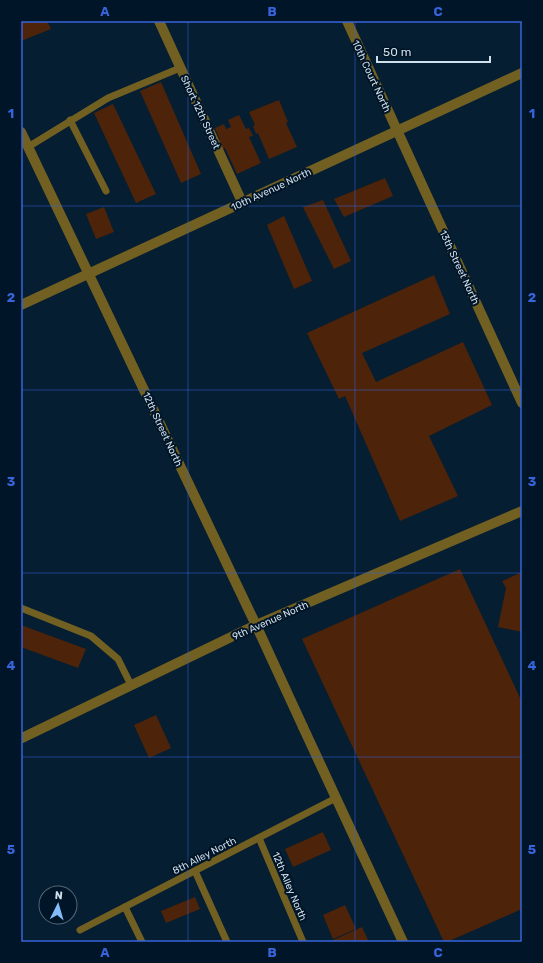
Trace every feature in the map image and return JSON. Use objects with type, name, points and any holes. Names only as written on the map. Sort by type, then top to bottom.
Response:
[{"type":"street","name":"Short 12th Street","points":[[158,21],[242,202]]},
{"type":"street","name":"10th Court North","points":[[347,21],[397,130]]},
{"type":"street","name":"10th Avenue North","points":[[21,305],[522,73]]},
{"type":"street","name":"13th Street North","points":[[397,130],[522,403]]},
{"type":"street","name":"12th Street North","points":[[21,132],[256,625],[403,942]]},
{"type":"street","name":"9th Avenue North","points":[[22,738],[256,625],[522,511]]},
{"type":"lane","points":[[28,147],[108,98],[180,68]]},
{"type":"lane","points":[[70,120],[106,191]]},
{"type":"lane","points":[[21,608],[91,636],[118,659],[131,685]]},
{"type":"lane","name":"8th Alley North","points":[[80,930],[336,798]]},
{"type":"lane","name":"12th Alley North","points":[[259,838],[302,942]]},
{"type":"lane","points":[[195,871],[227,942]]},
{"type":"lane","points":[[125,907],[142,942]]},
{"type":"building","points":[[21,21],[47,21],[51,29],[21,41]]},
{"type":"building","points":[[161,82],[201,174],[181,183],[140,91]]},
{"type":"building","points":[[279,100],[288,122],[286,123],[297,147],[269,159],[258,133],[256,134],[253,126],[255,125],[249,112]]},
{"type":"building","points":[[113,104],[156,194],[136,203],[94,113]]},
{"type":"building","points":[[239,115],[246,129],[249,128],[253,136],[249,137],[261,163],[237,174],[225,148],[221,150],[217,141],[220,140],[215,128],[224,124],[226,129],[231,127],[228,120]]},
{"type":"building","points":[[385,178],[393,196],[344,217],[334,199]]},
{"type":"building","points":[[323,200],[351,261],[334,269],[303,207]]},
{"type":"building","points":[[104,207],[114,232],[96,239],[86,214]]},
{"type":"building","points":[[284,216],[312,281],[294,289],[267,225]]},
{"type":"building","points":[[434,275],[450,314],[362,353],[376,382],[463,342],[492,405],[429,436],[458,496],[400,521],[345,396],[339,399],[307,333]]},
{"type":"building","points":[[460,569],[522,702],[522,909],[444,942],[302,639]]},
{"type":"building","points":[[522,572],[522,632],[498,627],[506,588],[502,581]]},
{"type":"building","points":[[21,625],[86,649],[78,668],[21,647]]},
{"type":"building","points":[[156,715],[171,748],[149,758],[134,725]]},
{"type":"building","points":[[323,832],[331,850],[293,867],[285,849]]},
{"type":"building","points":[[195,897],[200,909],[166,923],[161,911]]},
{"type":"building","points":[[345,905],[356,929],[333,939],[323,915]]},
{"type":"building","points":[[362,927],[369,942],[329,942]]}]
